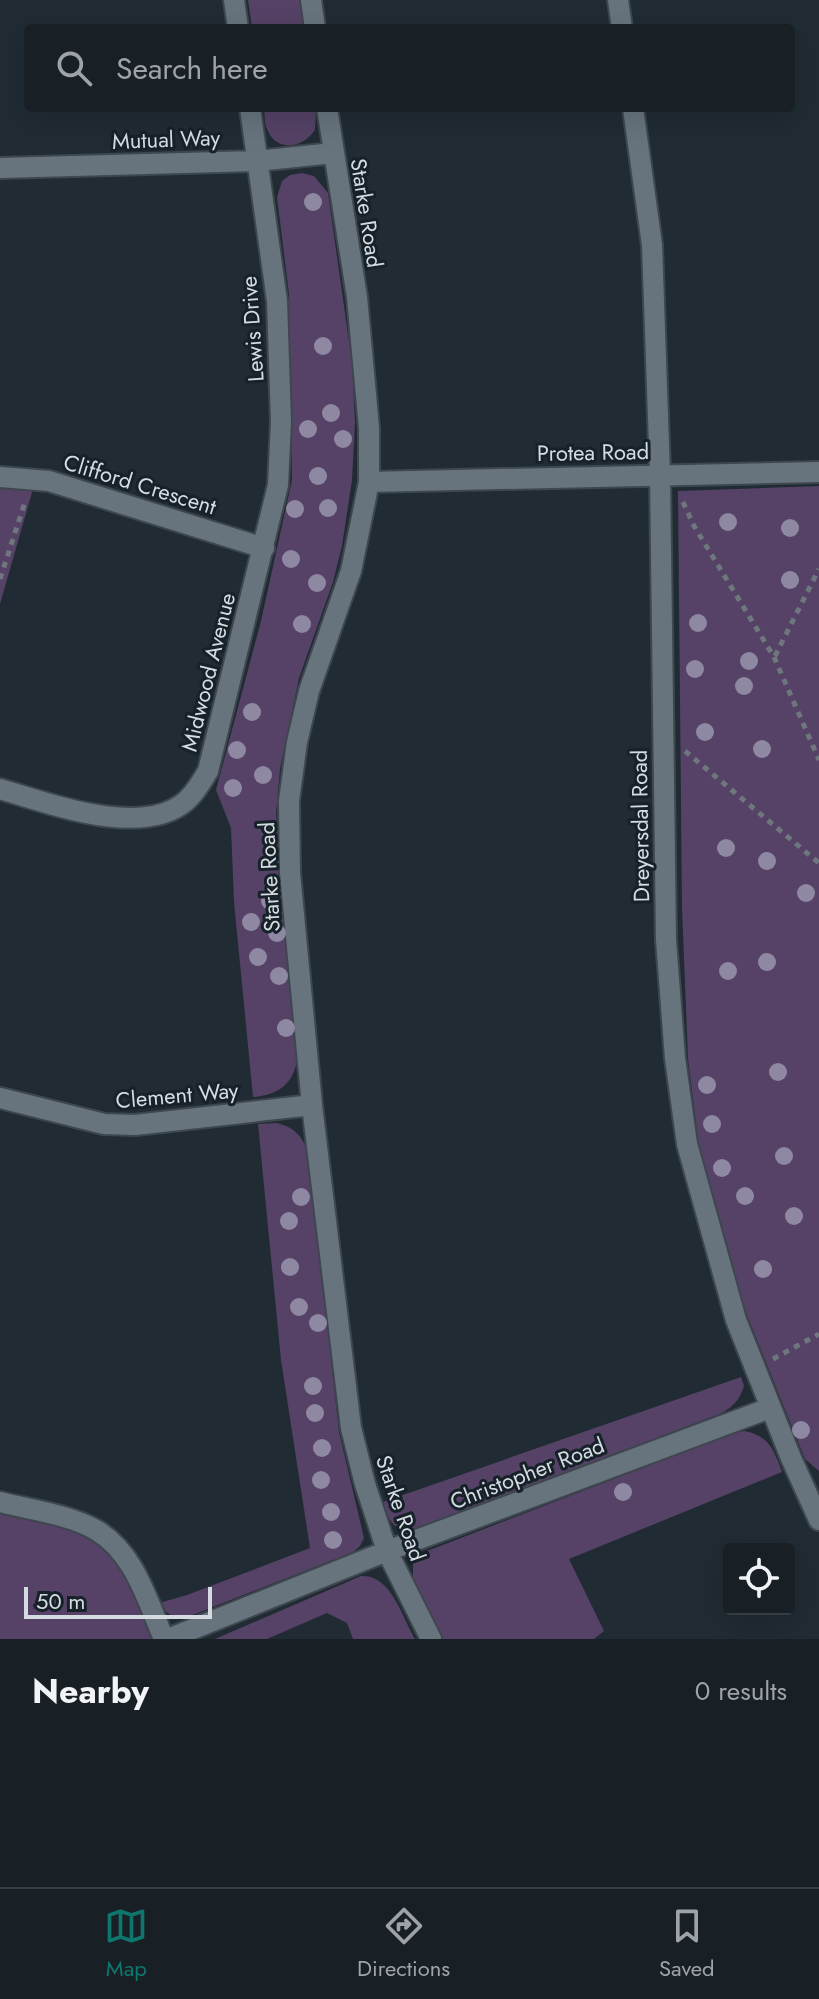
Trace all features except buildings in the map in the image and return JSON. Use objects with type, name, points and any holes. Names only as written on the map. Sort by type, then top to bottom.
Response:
[{"type":"street","points":[[234,0],[237,24]]},
{"type":"street","points":[[311,0],[314,24]]},
{"type":"street","points":[[618,0],[621,24]]},
{"type":"street","name":"Lewis Drive","points":[[251,112],[277,301],[281,422],[278,485],[264,548]]},
{"type":"street","name":"Starke Road","points":[[328,112],[357,297],[369,428],[369,482],[351,571],[309,691],[297,742],[290,789],[290,873],[312,1105],[351,1428],[387,1551],[431,1639]]},
{"type":"street","name":"Dreyersdal Road","points":[[634,112],[652,245],[660,474],[666,940],[675,1058],[687,1144],[720,1266],[770,1408],[815,1498],[819,1520]]},
{"type":"street","name":"Mutual Way","points":[[0,168],[257,161],[333,153]]},
{"type":"street","name":"Protea Road","points":[[369,482],[819,472]]},
{"type":"street","name":"Clifford Crescent","points":[[0,477],[49,481],[264,548]]},
{"type":"street","name":"Midwood Avenue","points":[[0,789],[106,818],[160,813],[184,803],[208,771],[264,548]]},
{"type":"street","name":"Clement Way","points":[[0,1098],[104,1124],[135,1125],[312,1105]]},
{"type":"street","name":"Christopher Road","points":[[166,1639],[387,1551],[770,1408]]},
{"type":"street","points":[[0,1502],[85,1525],[106,1537],[136,1574],[166,1639]]},
{"type":"path","points":[[660,474],[678,491],[694,526],[774,657],[819,760]]},
{"type":"path","points":[[0,579],[33,479]]},
{"type":"path","points":[[774,657],[819,569]]},
{"type":"path","points":[[663,735],[700,761],[819,863]]},
{"type":"path","points":[[755,1369],[819,1334]]},
{"type":"shaded area","points":[[248,0],[299,0],[303,24],[251,24]]},
{"type":"shaded area","points":[[264,112],[316,112],[315,130],[297,144],[277,142],[271,137]]},
{"type":"shaded area","points":[[302,173],[314,176],[328,193],[352,363],[355,422],[352,480],[342,546],[333,582],[299,678],[280,769],[276,813],[297,1061],[295,1070],[282,1088],[253,1097],[234,902],[231,828],[216,790],[261,621],[292,480],[289,294],[277,197],[282,181],[290,175]]},
{"type":"shaded area","points":[[0,480],[35,482],[0,604]]},
{"type":"shaded area","points":[[819,486],[819,1471],[805,1459],[726,1263],[699,1146],[688,1059],[682,908],[678,491]]},
{"type":"shaded area","points":[[277,1123],[297,1133],[308,1153],[339,1432],[364,1538],[353,1552],[185,1618],[177,1617],[167,1613],[159,1603],[310,1548],[281,1360],[258,1124]]},
{"type":"shaded area","points":[[741,1377],[744,1386],[741,1395],[722,1413],[415,1530],[397,1527],[387,1515],[383,1502]]},
{"type":"shaded area","points":[[745,1431],[760,1436],[770,1445],[782,1472],[569,1559],[604,1631],[594,1639],[442,1639],[413,1583],[413,1564],[427,1551]]},
{"type":"shaded area","points":[[0,1505],[110,1542],[161,1639],[0,1639]]},
{"type":"shaded area","points":[[361,1576],[371,1577],[388,1589],[415,1639],[353,1639],[347,1623],[327,1613],[267,1639],[215,1639]]}]
